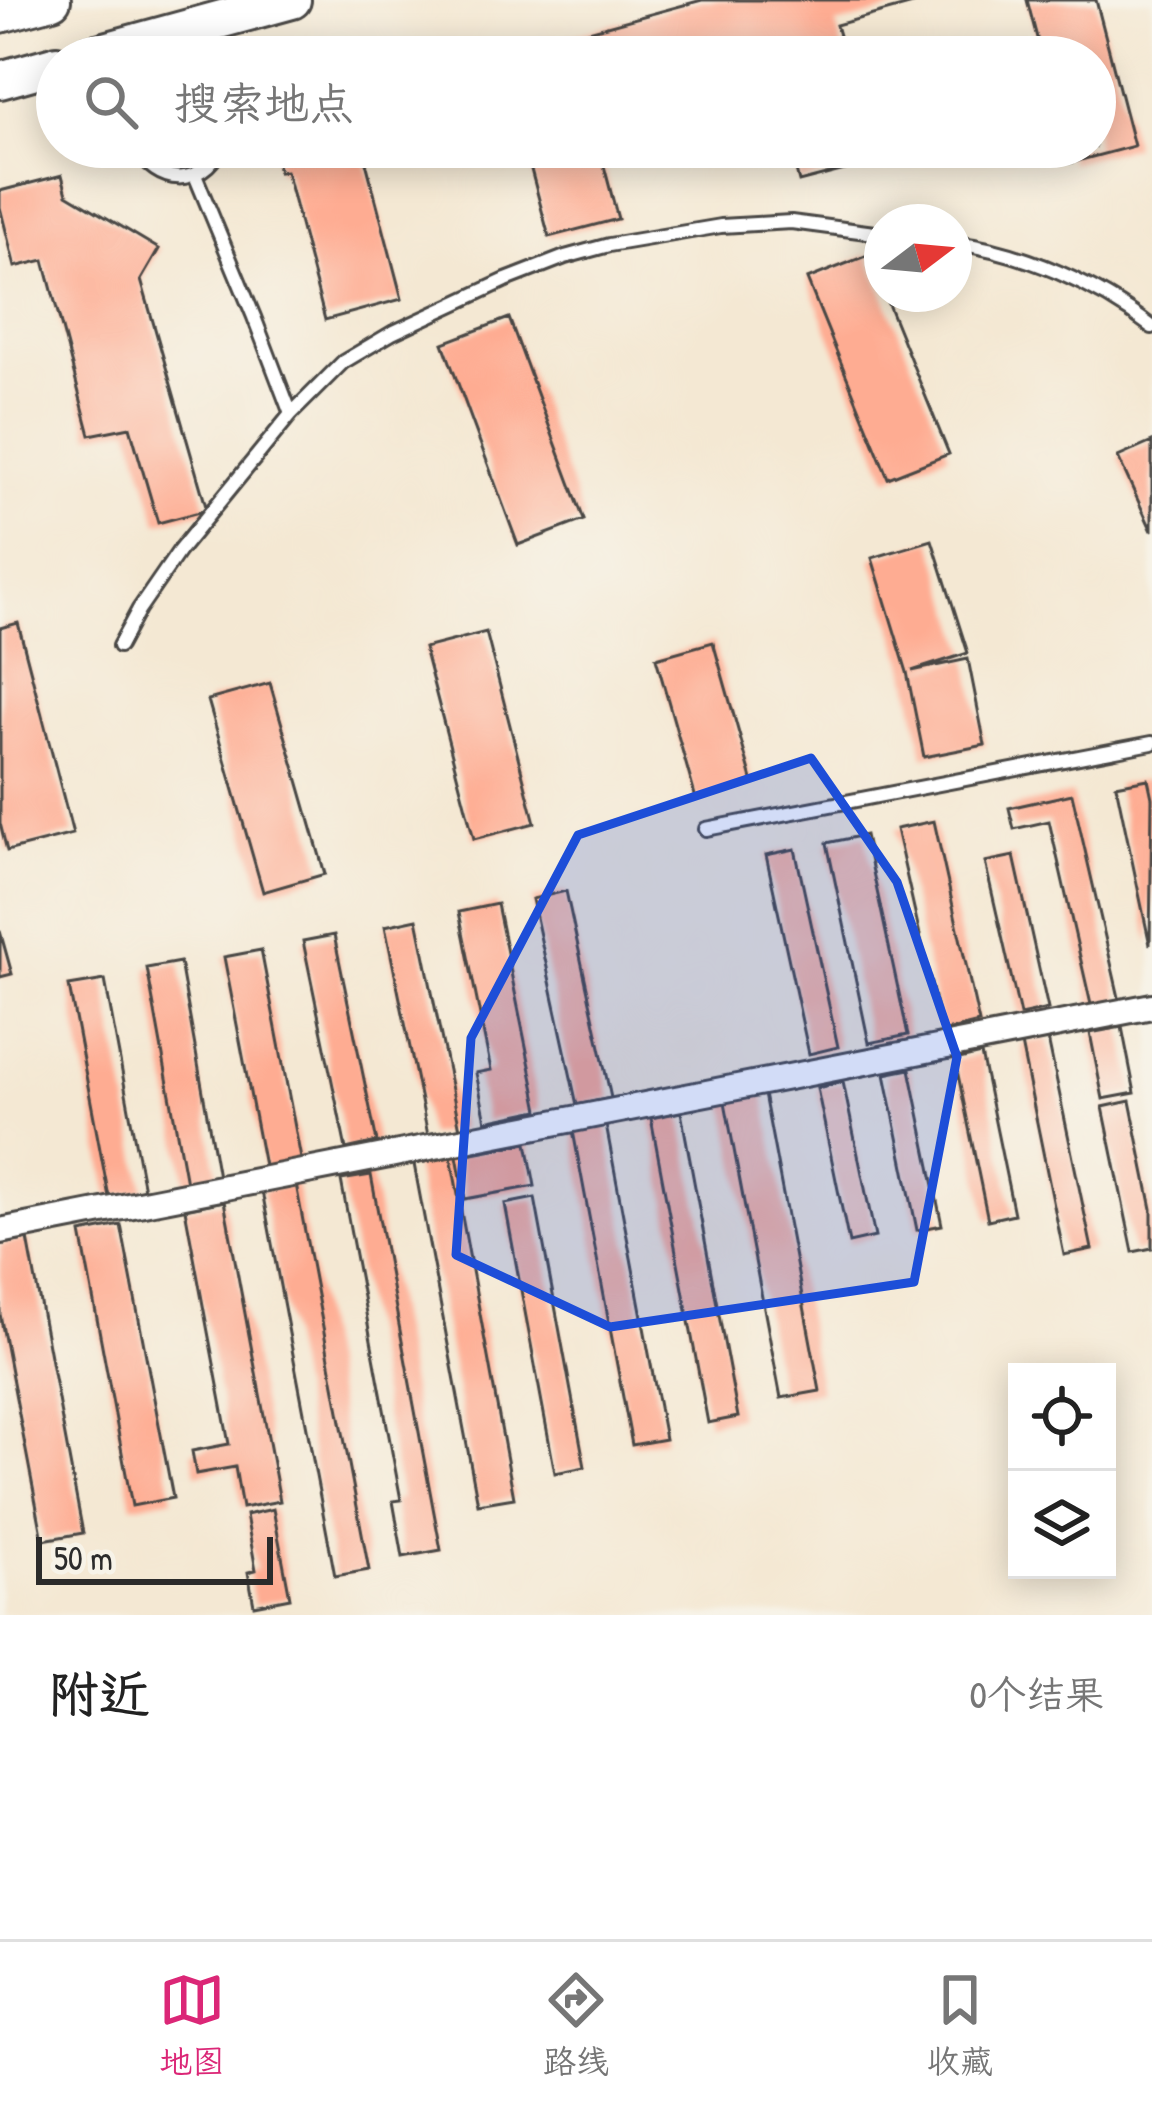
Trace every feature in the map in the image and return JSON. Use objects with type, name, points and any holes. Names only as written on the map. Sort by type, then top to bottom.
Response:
[{"type":"main road","points":[[0,14],[52,0]]},
{"type":"main road","points":[[188,36],[292,0]]},
{"type":"main road","points":[[0,80],[36,70]]},
{"type":"street","points":[[0,1231],[1152,1006]]},
{"type":"lane","points":[[152,168],[171,177],[195,175],[204,168]]},
{"type":"lane","points":[[195,175],[291,414]]},
{"type":"lane","points":[[119,646],[179,551],[291,414],[343,362],[456,303],[565,257],[609,245],[721,226],[791,222],[864,231]]},
{"type":"lane","points":[[972,248],[1046,266],[1152,327]]},
{"type":"lane","points":[[706,829],[1152,743]]},
{"type":"highlighted area","points":[[811,758],[897,882],[957,1057],[914,1282],[610,1327],[456,1255],[471,1038],[578,835]]},
{"type":"building","points":[[702,0],[924,1],[836,25],[839,36],[570,36]]},
{"type":"building","points":[[1027,0],[1096,0],[1105,36],[1036,36]]},
{"type":"building","points":[[1116,77],[1134,146],[1116,151]]},
{"type":"building","points":[[278,168],[368,168],[402,299],[325,320],[286,171]]},
{"type":"building","points":[[531,168],[605,168],[618,219],[549,237]]},
{"type":"building","points":[[795,168],[853,168],[799,182]]},
{"type":"building","points":[[62,175],[67,194],[159,249],[141,280],[207,510],[158,523],[130,427],[90,435],[44,260],[15,267],[0,191]]},
{"type":"building","points":[[864,257],[864,312],[891,312],[949,454],[888,478],[807,279]]},
{"type":"building","points":[[509,318],[584,520],[518,545],[443,343]]},
{"type":"building","points":[[1152,442],[1152,531],[1118,457]]},
{"type":"building","points":[[932,540],[968,653],[912,671],[968,659],[985,745],[924,757],[907,672],[872,558]]},
{"type":"building","points":[[18,623],[73,834],[7,851],[0,823],[0,628]]},
{"type":"building","points":[[486,632],[535,823],[474,839],[424,648]]},
{"type":"building","points":[[713,642],[753,783],[696,799],[656,658]]},
{"type":"building","points":[[270,683],[325,874],[263,892],[208,700]]},
{"type":"building","points":[[1148,779],[1152,798],[1150,945],[1116,785]]},
{"type":"building","points":[[1072,794],[1120,1002],[1092,1009],[1049,821],[1014,829],[1009,808]]},
{"type":"building","points":[[934,821],[979,1023],[942,1032],[896,829]]},
{"type":"building","points":[[865,835],[908,1035],[869,1043],[827,843]]},
{"type":"building","points":[[795,849],[838,1047],[809,1054],[766,855]]},
{"type":"building","points":[[1014,856],[1048,1009],[1020,1015],[985,862]]},
{"type":"building","points":[[566,891],[611,1098],[577,1105],[532,899]]},
{"type":"building","points":[[497,904],[539,1110],[486,1121],[476,1073],[491,1070],[459,912]]},
{"type":"building","points":[[417,919],[460,1129],[428,1135],[385,926]]},
{"type":"building","points":[[0,931],[12,974],[0,977]]},
{"type":"building","points":[[334,935],[377,1142],[346,1149],[303,941]]},
{"type":"building","points":[[261,950],[302,1164],[265,1171],[224,957]]},
{"type":"building","points":[[180,962],[218,1177],[186,1183],[147,968]]},
{"type":"building","points":[[105,980],[144,1190],[109,1197],[69,986]]},
{"type":"building","points":[[1122,1027],[1135,1093],[1103,1099],[1090,1033]]},
{"type":"building","points":[[1048,1039],[1092,1249],[1064,1255],[1021,1044]]},
{"type":"building","points":[[981,1054],[1014,1214],[988,1220],[955,1060]]},
{"type":"building","points":[[910,1069],[942,1225],[917,1230],[885,1074]]},
{"type":"building","points":[[843,1082],[875,1237],[849,1243],[817,1088]]},
{"type":"building","points":[[764,1094],[820,1391],[781,1398],[725,1102]]},
{"type":"building","points":[[1130,1101],[1152,1209],[1152,1248],[1133,1252],[1103,1107]]},
{"type":"building","points":[[681,1112],[738,1417],[708,1423],[651,1118]]},
{"type":"building","points":[[606,1125],[665,1439],[632,1445],[573,1131]]},
{"type":"building","points":[[527,1143],[535,1186],[465,1199],[457,1156]]},
{"type":"building","points":[[451,1157],[514,1498],[478,1504],[414,1164]]},
{"type":"building","points":[[371,1175],[441,1550],[403,1557],[393,1501],[401,1500],[341,1180]]},
{"type":"building","points":[[296,1184],[369,1570],[335,1576],[262,1191]]},
{"type":"building","points":[[535,1198],[585,1467],[555,1473],[505,1204]]},
{"type":"building","points":[[224,1201],[280,1501],[242,1508],[235,1467],[196,1474],[192,1451],[229,1444],[185,1209]]},
{"type":"building","points":[[121,1225],[173,1498],[132,1506],[81,1233]]},
{"type":"building","points":[[28,1239],[83,1533],[43,1540],[0,1314],[0,1245]]},
{"type":"building","points":[[273,1509],[290,1598],[254,1605],[248,1572],[256,1570],[246,1515]]}]
